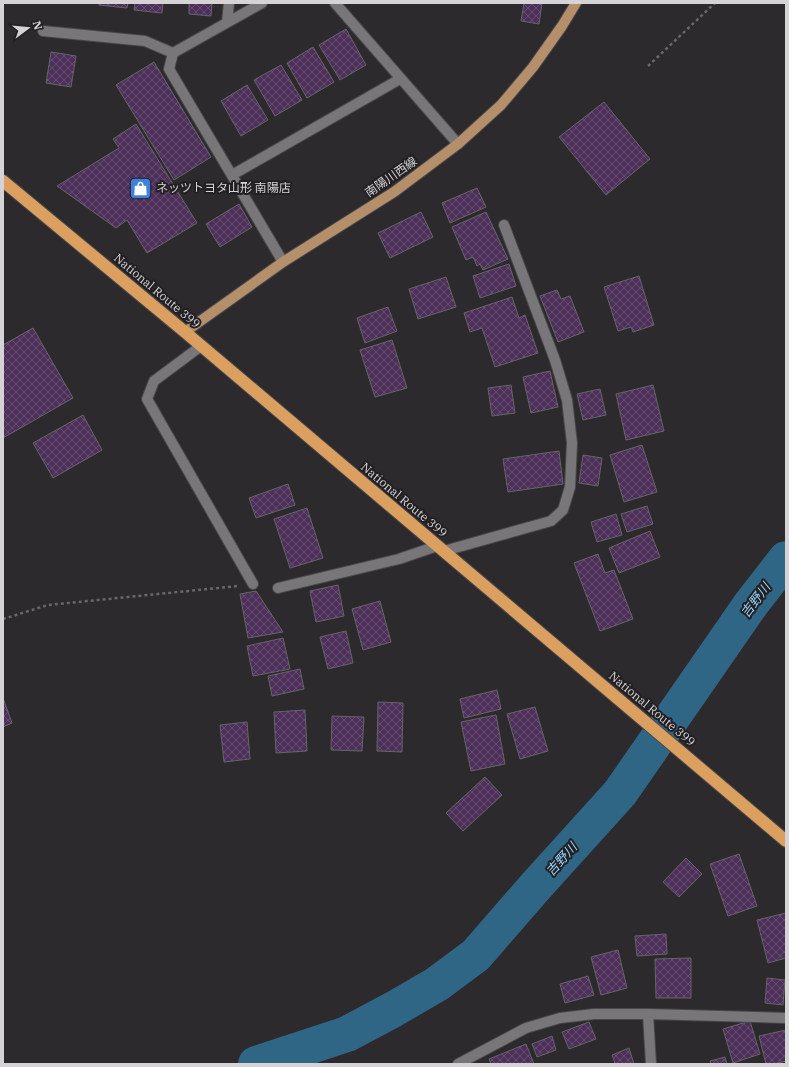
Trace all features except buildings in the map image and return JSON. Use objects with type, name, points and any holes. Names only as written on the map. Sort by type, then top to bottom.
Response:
[{"type":"highway","name":"National Route 399","points":[[3,181],[185,332],[786,841]]},
{"type":"main road","name":"南陽川西線","points":[[185,332],[283,262],[394,192],[458,144],[500,105],[533,67],[562,26],[576,3]]},
{"type":"lane","points":[[227,22],[228,3]]},
{"type":"lane","points":[[262,3],[173,53],[169,69],[283,262]]},
{"type":"lane","points":[[335,3],[458,144]]},
{"type":"lane","points":[[43,31],[145,41],[173,53]]},
{"type":"lane","points":[[232,175],[400,79]]},
{"type":"lane","points":[[278,588],[551,521],[563,510],[570,487],[572,443],[567,400],[555,360],[504,225]]},
{"type":"lane","points":[[201,346],[154,381],[147,399],[253,584]]},
{"type":"lane","points":[[458,1064],[526,1028],[560,1018],[594,1014],[648,1014],[786,1018]]},
{"type":"lane","points":[[648,1014],[651,1064]]},
{"type":"path","points":[[648,66],[715,3]]},
{"type":"path","points":[[3,618],[48,605],[253,584]]},
{"type":"waterway","name":"吉野川","points":[[256,1064],[347,1034],[437,984],[476,955],[620,793],[751,604],[786,559]]},
{"type":"place","name":"ネッツトヨタ山形 南陽店","points":[[141,188]]}]
